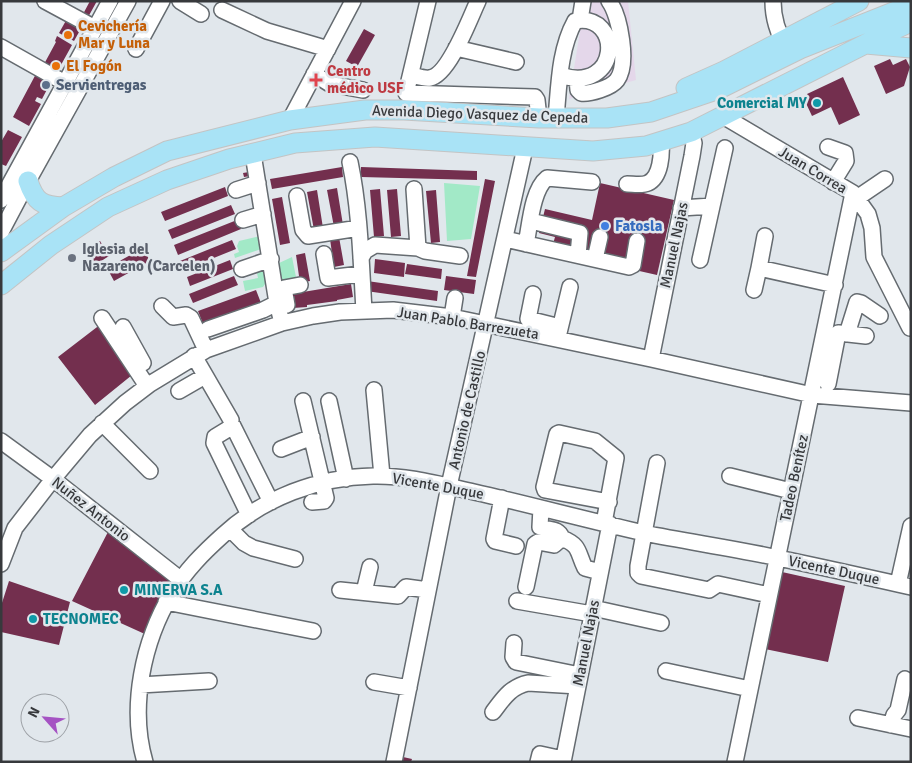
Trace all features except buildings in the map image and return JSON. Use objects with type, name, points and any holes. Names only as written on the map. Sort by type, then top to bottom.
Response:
[{"type":"main road","points":[[787,47],[859,1]]},
{"type":"main road","points":[[787,47],[850,28],[911,5]]},
{"type":"main road","name":"Avenida Diego Vasquez de Cepeda","points":[[3,280],[108,207],[167,180],[229,159],[295,143],[375,137],[525,148],[604,151],[646,146],[691,132],[911,22]]},
{"type":"main road","points":[[865,44],[911,48]]},
{"type":"main road","name":"Avenida Diego Vasquez de Cepeda","points":[[1,252],[64,207],[114,177],[168,152],[290,120],[364,110],[405,101],[479,115],[607,118],[663,98],[724,71],[787,47]]},
{"type":"main road","points":[[28,182],[32,195],[40,202],[50,206],[64,207]]},
{"type":"street","points":[[46,1],[95,28]]},
{"type":"street","points":[[1,200],[5,184],[65,83],[110,1]]},
{"type":"street","points":[[1,232],[128,1]]},
{"type":"street","points":[[136,49],[162,1]]},
{"type":"street","points":[[180,1],[201,14]]},
{"type":"street","points":[[290,120],[353,1]]},
{"type":"street","points":[[428,1],[405,101],[481,94],[535,97],[548,118]]},
{"type":"street","points":[[410,75],[430,78],[440,73],[448,64],[478,1]]},
{"type":"street","points":[[580,20],[583,1]]},
{"type":"street","points":[[577,79],[578,90],[586,94],[612,85],[620,75],[622,66],[621,38],[614,8],[609,1]]},
{"type":"street","points":[[773,1],[774,18],[787,47]]},
{"type":"street","points":[[222,10],[267,31],[328,49]]},
{"type":"street","points":[[548,118],[568,38],[575,21],[590,21],[600,26],[606,33],[608,51],[606,60],[597,74],[577,79],[560,75]]},
{"type":"street","points":[[456,48],[516,62]]},
{"type":"street","points":[[3,52],[65,83]]},
{"type":"street","points":[[314,74],[330,84],[363,90]]},
{"type":"street","points":[[479,115],[481,94]]},
{"type":"street","name":"Juan Correa","points":[[723,116],[855,196],[868,214],[872,228],[874,257],[910,328]]},
{"type":"street","name":"Manuel Najas","points":[[651,358],[692,156],[694,144],[691,132]]},
{"type":"street","points":[[627,184],[646,184],[650,182],[659,166],[662,155],[662,142]]},
{"type":"street","points":[[828,147],[845,153],[846,157],[846,161],[833,182]]},
{"type":"street","name":"Antonio de Castillo","points":[[394,762],[449,486],[525,148]]},
{"type":"street","points":[[700,260],[724,148]]},
{"type":"street","points":[[253,154],[277,303],[286,322]]},
{"type":"street","points":[[350,162],[360,228],[364,310]]},
{"type":"street","points":[[526,244],[539,187],[547,178],[592,182]]},
{"type":"street","points":[[855,196],[884,179]]},
{"type":"street","points":[[236,190],[258,183]]},
{"type":"street","points":[[414,189],[418,248]]},
{"type":"street","points":[[297,196],[303,230],[308,236],[360,228]]},
{"type":"street","name":"Tadeo Benítez","points":[[735,762],[812,395],[837,333],[835,285],[855,196]]},
{"type":"street","points":[[681,208],[712,206]]},
{"type":"street","points":[[243,220],[263,214]]},
{"type":"street","points":[[530,221],[580,233],[582,235],[578,256]]},
{"type":"street","points":[[754,290],[765,236]]},
{"type":"street","points":[[595,259],[600,237]]},
{"type":"street","points":[[505,239],[631,266],[637,241]]},
{"type":"street","points":[[361,258],[365,251],[375,245],[418,248],[425,251],[460,256]]},
{"type":"street","points":[[324,254],[328,278],[361,274]]},
{"type":"street","points":[[242,269],[271,259]]},
{"type":"street","points":[[759,268],[835,285]]},
{"type":"street","points":[[286,322],[284,288],[300,285]]},
{"type":"street","points":[[533,294],[528,319],[559,333],[570,287]]},
{"type":"street","points":[[452,317],[455,298]]},
{"type":"street","points":[[828,384],[837,333],[857,302],[880,316]]},
{"type":"street","points":[[208,330],[277,303]]},
{"type":"street","points":[[162,306],[173,317],[186,315],[191,318],[205,376],[231,420]]},
{"type":"street","name":"Juan Pablo Barrezueta","points":[[1,564],[15,528],[53,479],[102,423],[151,384],[200,353],[286,322],[331,313],[393,310],[559,333],[651,358],[812,395],[911,403]]},
{"type":"street","points":[[102,318],[151,384]]},
{"type":"street","points":[[123,327],[151,384]]},
{"type":"street","points":[[837,333],[866,336]]},
{"type":"street","points":[[179,391],[205,376]]},
{"type":"street","points":[[357,466],[382,471],[374,390]]},
{"type":"street","points":[[303,401],[326,498],[324,501],[312,502]]},
{"type":"street","points":[[329,402],[346,478]]},
{"type":"street","points":[[102,423],[150,471]]},
{"type":"street","points":[[246,508],[214,443],[215,437],[233,426],[269,496]]},
{"type":"street","name":"Manuel Najas","points":[[563,760],[600,572],[616,458],[595,441],[560,433],[556,434],[544,487],[545,490],[609,502]]},
{"type":"street","points":[[281,449],[312,437]]},
{"type":"street","name":"Nuñez Antonio","points":[[1,441],[53,479],[180,579]]},
{"type":"street","points":[[657,463],[638,573],[643,578],[710,590],[718,584],[769,595]]},
{"type":"street","name":"Vicente Duque","points":[[145,762],[140,737],[139,715],[140,685],[144,663],[166,602],[180,579],[194,561],[230,529],[246,508],[269,496],[323,483],[382,471],[607,524],[777,557],[905,585]]},
{"type":"street","points":[[730,476],[791,491]]},
{"type":"street","points":[[502,498],[494,539],[495,541],[516,546]]},
{"type":"street","points":[[541,508],[540,527],[557,530],[562,538],[575,545],[587,570],[600,572]]},
{"type":"street","points":[[905,585],[911,526]]},
{"type":"street","points":[[1,548],[15,528]]},
{"type":"street","points":[[230,529],[244,543],[253,548],[295,559]]},
{"type":"street","points":[[526,587],[535,544],[538,542],[554,545],[562,538]]},
{"type":"street","points":[[364,592],[370,567]]},
{"type":"street","points":[[340,590],[398,596],[406,587],[428,590]]},
{"type":"street","points":[[517,601],[593,611],[661,623]]},
{"type":"street","points":[[166,602],[313,631]]},
{"type":"street","points":[[514,643],[513,657],[516,662],[579,681]]},
{"type":"street","points":[[666,671],[750,689]]},
{"type":"street","points":[[891,725],[894,715],[898,710],[904,679]]},
{"type":"street","points":[[140,685],[209,681]]},
{"type":"street","points":[[493,712],[510,691],[520,685],[579,681]]},
{"type":"street","points":[[374,682],[408,688]]},
{"type":"street","points":[[858,718],[911,729]]},
{"type":"street","points":[[538,762],[540,754],[563,760]]},
{"type":"shaded area","points":[[585,1],[628,1],[636,80],[569,99]]},
{"type":"green space","points":[[444,183],[480,186],[471,239],[447,241]]},
{"type":"green space","points":[[260,236],[261,249],[235,258],[234,254],[239,252],[237,246],[239,241]]},
{"type":"green space","points":[[292,257],[297,282],[280,285],[277,264]]},
{"type":"green space","points":[[265,264],[267,281],[263,287],[245,291],[243,281],[258,278],[256,268]]},
{"type":"place","name":"Cevichería Mar y Luna","points":[[68,35]]},
{"type":"place","name":"El Fogón","points":[[56,66]]},
{"type":"place","name":"Centro médico USF","points":[[316,80]]},
{"type":"place","name":"Servientregas","points":[[46,85]]},
{"type":"place","name":"Comercial MY","points":[[817,103]]},
{"type":"place","name":"Fatosla","points":[[605,226]]},
{"type":"place","name":"Iglesia del Nazareno (Carcelen)","points":[[72,258]]},
{"type":"place","name":"MINERVA S.A","points":[[124,590]]},
{"type":"place","name":"TECNOMEC","points":[[33,619]]}]
